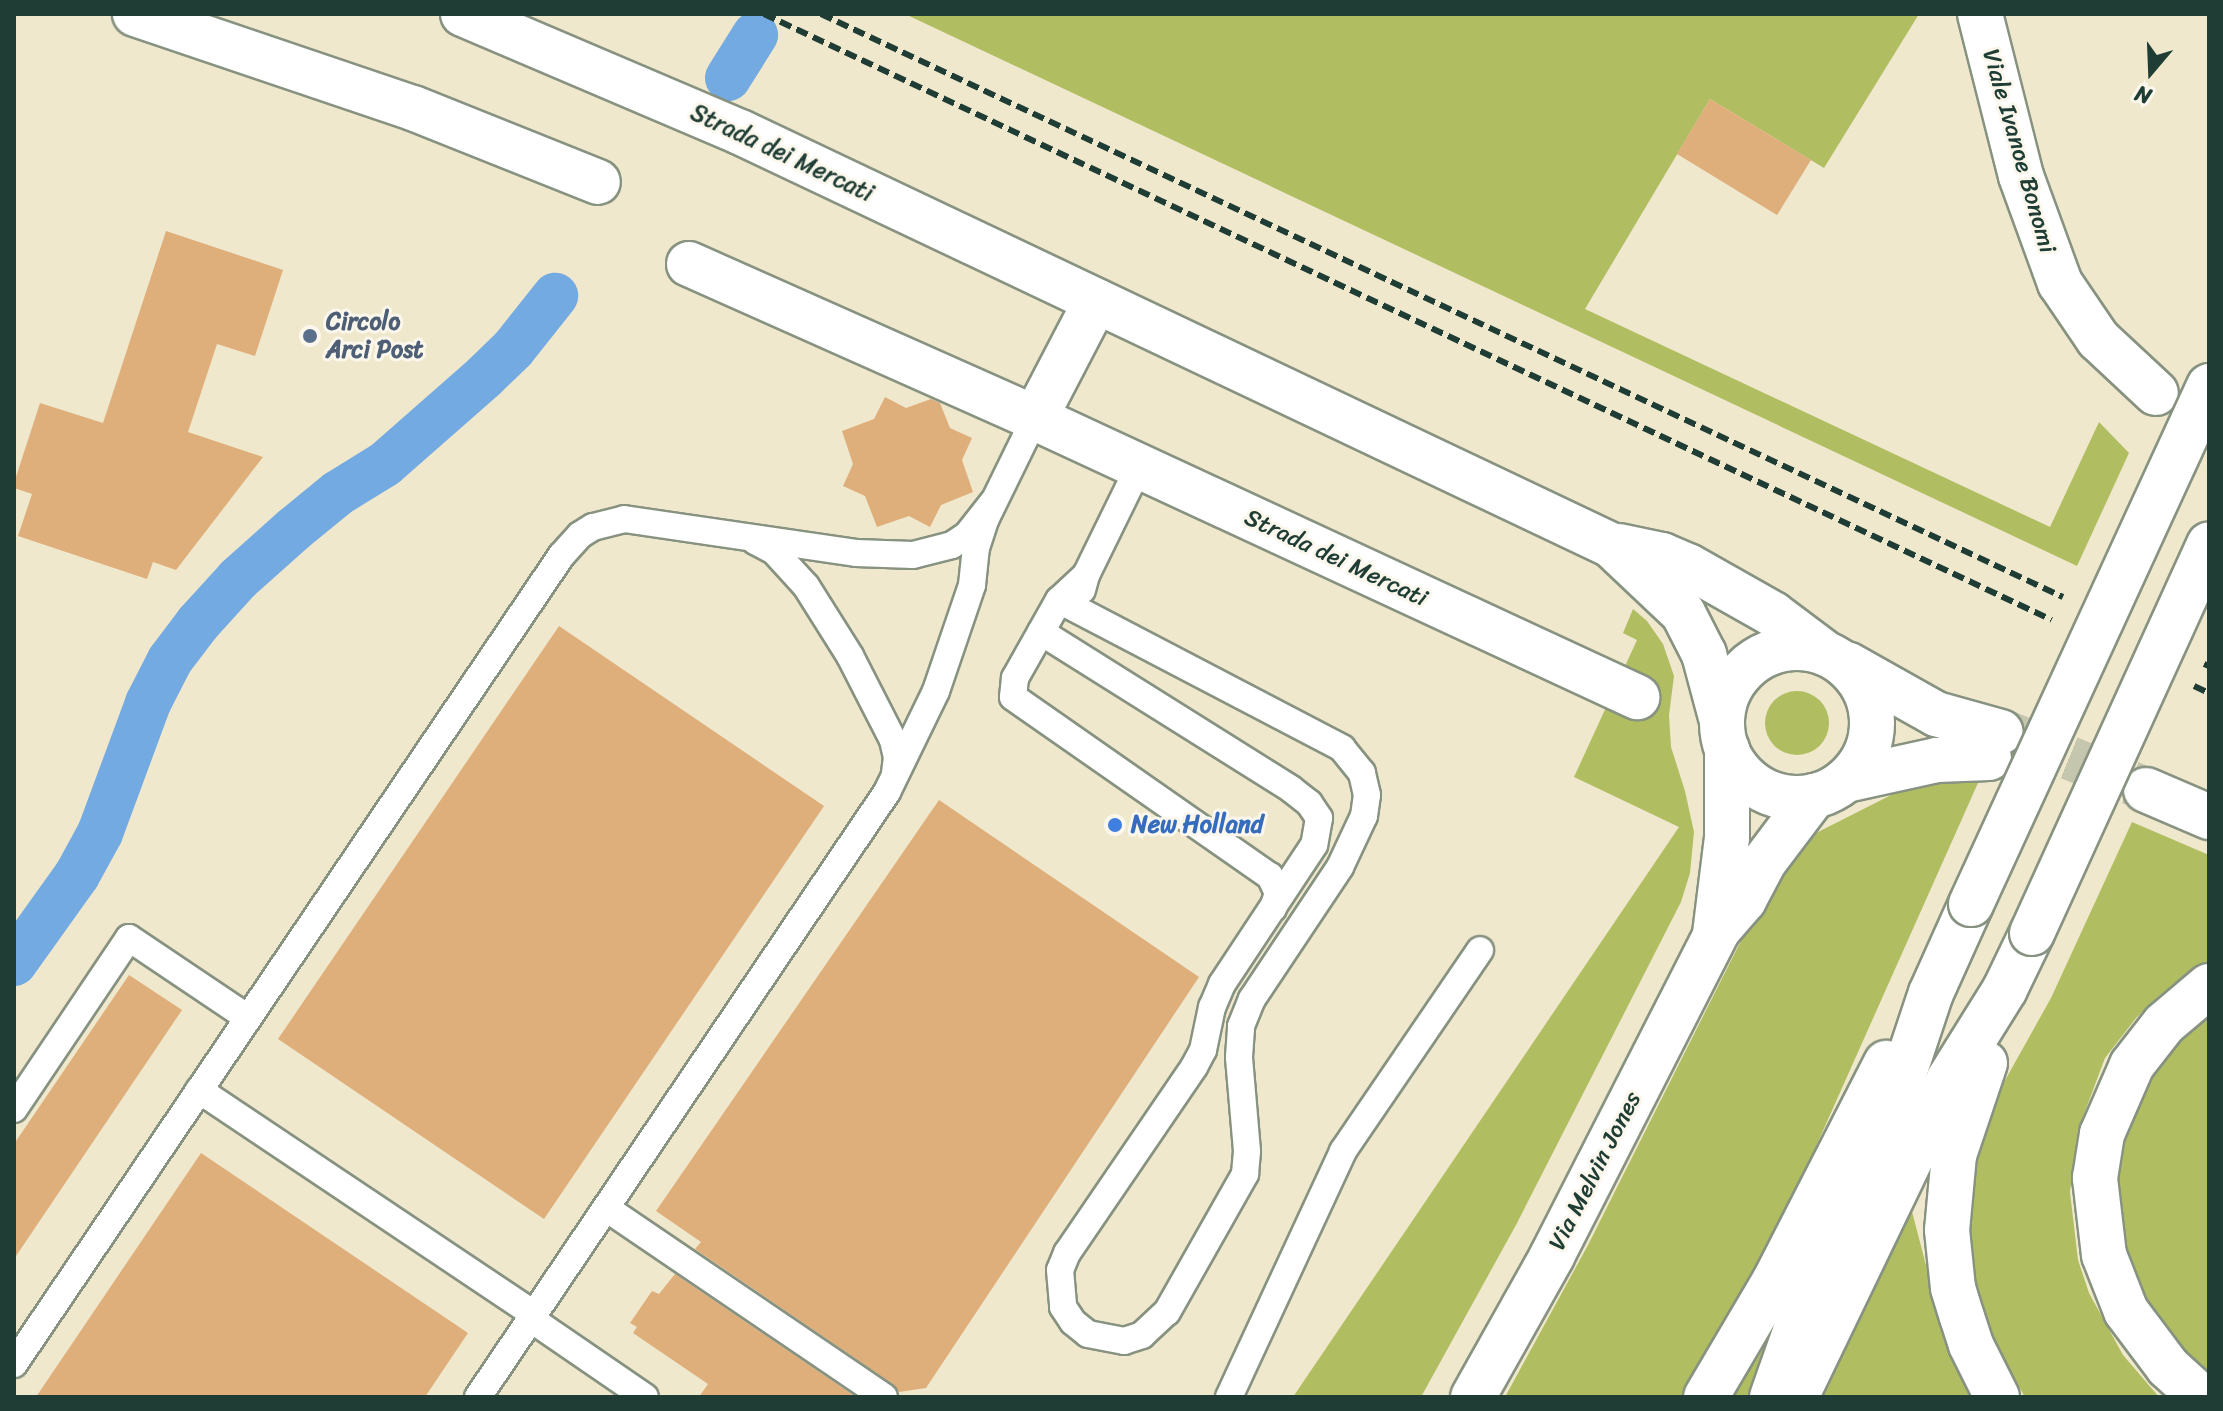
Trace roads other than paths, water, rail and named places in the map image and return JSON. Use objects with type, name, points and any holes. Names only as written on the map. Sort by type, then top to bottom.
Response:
[{"type":"main road","points":[[135,14],[413,108],[598,182]]},
{"type":"main road","name":"Strada dei Mercati","points":[[463,14],[740,132],[1602,540],[1631,560],[1683,613],[1704,654],[1724,735],[1735,766],[1762,789],[1796,798],[1995,745],[1831,656],[1782,649],[1744,670],[1728,693],[1724,735]]},
{"type":"main road","name":"Viale Ivanoe Bonomi","points":[[1980,14],[2021,176],[2052,265],[2071,302],[2098,339],[2156,393]]},
{"type":"main road","name":"Strada dei Mercati","points":[[689,264],[1035,418],[1637,697]]},
{"type":"main road","points":[[1035,418],[1096,301]]},
{"type":"main road","points":[[1772,1397],[1796,1329],[1892,1110],[1931,993],[2209,386]]},
{"type":"main road","name":"Strada dei Mercati","points":[[1602,540],[1662,555],[1688,566],[1773,614],[1831,656],[1861,683],[1872,716],[1867,752],[1830,788]]},
{"type":"main road","points":[[1997,1397],[1971,1345],[1953,1288],[1948,1202],[1961,1128],[2024,951],[2209,544]]},
{"type":"main road","name":"Via Melvin Jones","points":[[1473,1397],[1552,1256],[1712,941],[1719,918],[1727,837],[1724,735]]},
{"type":"main road","name":"Via Melvin Jones","points":[[1712,941],[1830,788]]},
{"type":"main road","points":[[2146,790],[2209,817]]},
{"type":"main road","points":[[1796,1397],[1949,1079],[2024,951]]},
{"type":"main road","points":[[2201,1397],[2168,1367],[2126,1311],[2104,1255],[2095,1178],[2102,1134],[2132,1065],[2164,1024],[2209,986]]},
{"type":"main road","points":[[1706,1397],[1775,1280],[1870,1089],[1931,993]]},
{"type":"lane","points":[[478,1397],[887,792],[913,742],[944,669],[972,585],[976,548],[993,502],[1035,418]]},
{"type":"lane","points":[[1096,619],[1083,600],[1086,575],[1139,467]]},
{"type":"lane","points":[[14,1364],[569,545],[593,527],[624,519],[856,553],[913,555],[952,545],[967,535],[993,502]]},
{"type":"lane","points":[[733,534],[760,543],[785,561],[842,643],[893,740],[897,757],[887,792]]},
{"type":"lane","points":[[1086,575],[1059,600],[1013,683],[1011,693],[1015,701],[1267,874],[1277,888],[1273,908]]},
{"type":"lane","points":[[1041,632],[1309,803],[1319,818],[1318,836],[1222,984],[1212,1007],[1203,1050],[1194,1067],[1067,1253],[1060,1270],[1063,1307],[1088,1334],[1124,1341],[1157,1325],[1239,1186],[1248,1162],[1239,1057],[1241,1026],[1252,999],[1340,867],[1364,816],[1367,795],[1362,773],[1342,748],[1059,600]]},
{"type":"lane","points":[[14,1109],[129,938],[248,1018]]},
{"type":"lane","points":[[1229,1397],[1343,1151],[1480,950]]},
{"type":"lane","points":[[199,1090],[532,1316],[645,1397]]},
{"type":"lane","points":[[606,1208],[884,1397]]},
{"type":"waterway","points":[[728,78],[755,35]]},
{"type":"waterway","points":[[14,963],[77,875],[100,833],[148,703],[170,660],[198,623],[238,579],[294,529],[338,493],[385,464],[485,376],[513,349],[555,296]]},
{"type":"tunnel","points":[[2008,733],[2141,787]]},
{"type":"railway","points":[[764,14],[2052,620]]},
{"type":"railway","points":[[821,14],[2063,597]]},
{"type":"railway","points":[[2204,664],[2209,666]]},
{"type":"railway","points":[[2194,686],[2209,693]]},
{"type":"place","name":"Circolo Arci Post","points":[[310,336]]},
{"type":"place","name":"New Holland","points":[[1115,825]]}]
